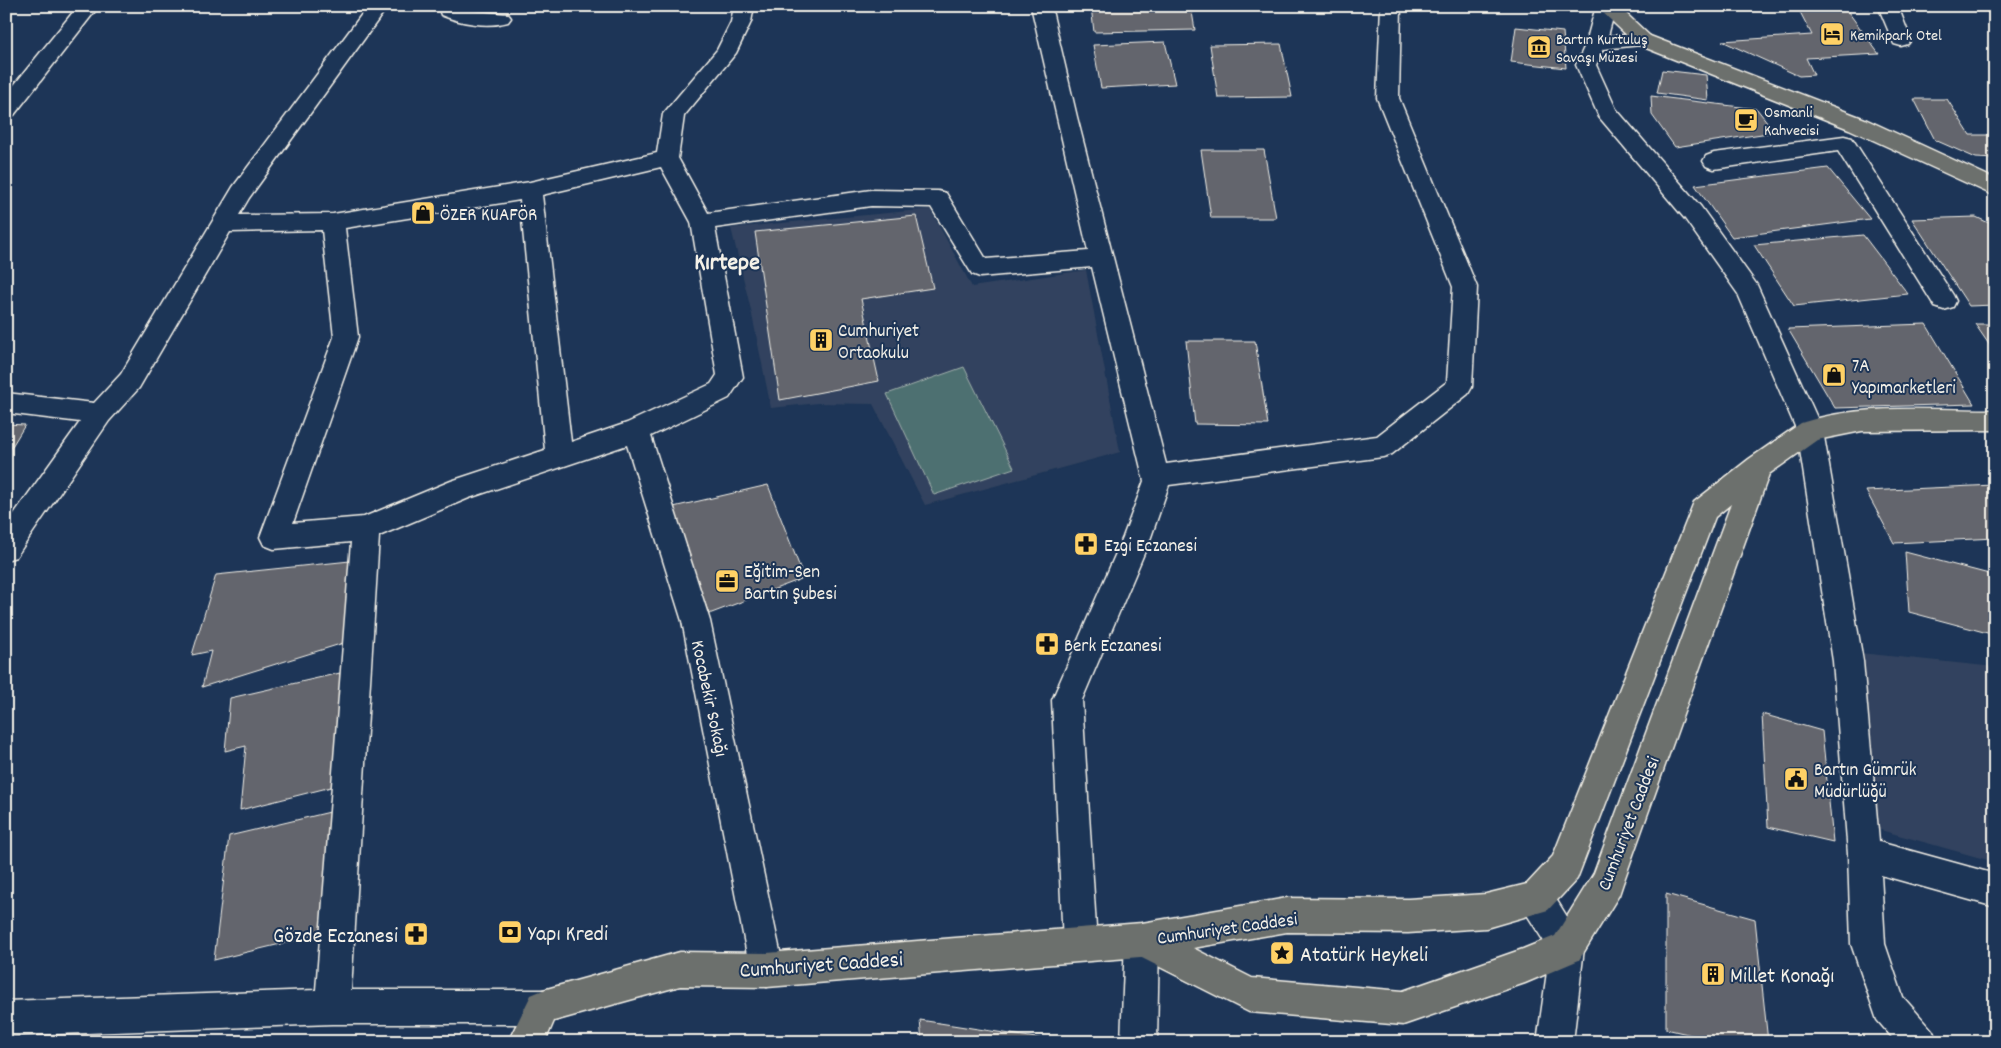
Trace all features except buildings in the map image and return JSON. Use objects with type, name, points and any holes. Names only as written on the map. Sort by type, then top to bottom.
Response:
[{"type":"main road","points":[[1606,6],[1643,40],[1857,124],[1995,188]]},
{"type":"main road","points":[[1536,898],[1565,867],[1704,510],[1810,431],[1862,420],[1995,420]]},
{"type":"main road","name":"Cumhuriyet Caddesi","points":[[1142,940],[1249,995],[1403,1008],[1524,966],[1567,948],[1607,883],[1758,468]]},
{"type":"main road","name":"Cumhuriyet Caddesi","points":[[543,1007],[680,969],[767,970],[1142,940],[1287,915],[1408,916],[1486,910],[1536,898]]},
{"type":"main road","points":[[526,1042],[543,1007]]},
{"type":"street","points":[[6,110],[89,6]]},
{"type":"street","points":[[6,548],[18,512],[130,381],[241,193],[378,6]]},
{"type":"street","points":[[448,6],[448,11],[460,16],[500,18]]},
{"type":"street","points":[[333,222],[346,337],[274,537],[366,528],[462,489],[559,455],[636,431],[720,391],[730,377],[702,222],[667,158],[674,114],[726,52],[741,22],[744,6]]},
{"type":"street","points":[[1041,6],[1066,117],[1157,481],[1136,537],[1067,700],[1080,944]]},
{"type":"street","points":[[1156,476],[1383,446],[1459,388],[1465,287],[1388,98],[1390,6]]},
{"type":"street","points":[[1606,6],[1596,43],[1586,65],[1607,112],[1693,213],[1748,291],[1810,431],[1848,661],[1864,854],[1868,944],[1889,1008],[1911,1042]]},
{"type":"street","points":[[1888,6],[1901,40]]},
{"type":"street","points":[[1596,43],[1643,40]]},
{"type":"street","points":[[1714,160],[1844,143],[1857,124]]},
{"type":"street","points":[[1844,143],[1944,301]]},
{"type":"street","points":[[221,224],[333,222],[530,190],[667,158]]},
{"type":"street","points":[[530,190],[559,455]]},
{"type":"street","points":[[702,222],[871,198],[938,199],[980,268],[1101,258]]},
{"type":"street","points":[[6,403],[100,414]]},
{"type":"street","name":"Kocabekir Sokağı","points":[[636,431],[696,621],[767,970]]},
{"type":"street","points":[[332,1007],[366,528]]},
{"type":"street","points":[[1864,854],[1995,891]]},
{"type":"street","points":[[1536,898],[1567,948],[1555,1042]]},
{"type":"street","points":[[1139,1042],[1142,940]]},
{"type":"street","points":[[6,1020],[332,1007],[543,1007]]},
{"type":"street","points":[[1889,1008],[1920,1042]]},
{"type":"shaded area","points":[[930,209],[972,287],[1086,270],[1120,452],[925,505],[873,404],[818,403],[771,408],[751,310],[731,228]]},
{"type":"shaded area","points":[[1860,653],[1995,667],[1995,862],[1877,829]]},
{"type":"green space","points":[[964,367],[1014,468],[934,495],[887,394]]},
{"type":"place","name":"Kemikpark Otel","points":[[1832,34]]},
{"type":"place","name":"Bartın Kurtuluş Savaşı Müzesi","points":[[1539,47]]},
{"type":"place","name":"Osmanli Kahvecisi","points":[[1746,120]]},
{"type":"place","name":"ÖZER KUAFÖR","points":[[423,213]]},
{"type":"place","name":"Cumhuriyet Ortaokulu","points":[[821,340]]},
{"type":"place","name":"7A Yapımarketleri","points":[[1834,375]]},
{"type":"place","name":"Ezgi Eczanesi","points":[[1086,544]]},
{"type":"place","name":"Eğitim-Sen Bartın Şubesi","points":[[727,581]]},
{"type":"place","name":"Berk Eczanesi","points":[[1047,644]]},
{"type":"place","name":"Bartın Gümrük Müdürlüğü","points":[[1796,779]]},
{"type":"place","name":"Yapı Kredi","points":[[510,932]]},
{"type":"place","name":"Gözde Eczanesi","points":[[416,934]]},
{"type":"place","name":"Atatürk Heykeli","points":[[1282,953]]},
{"type":"place","name":"Millet Konağı","points":[[1713,974]]},
{"type":"district","name":"Kırtepe","points":[[727,261]]}]
